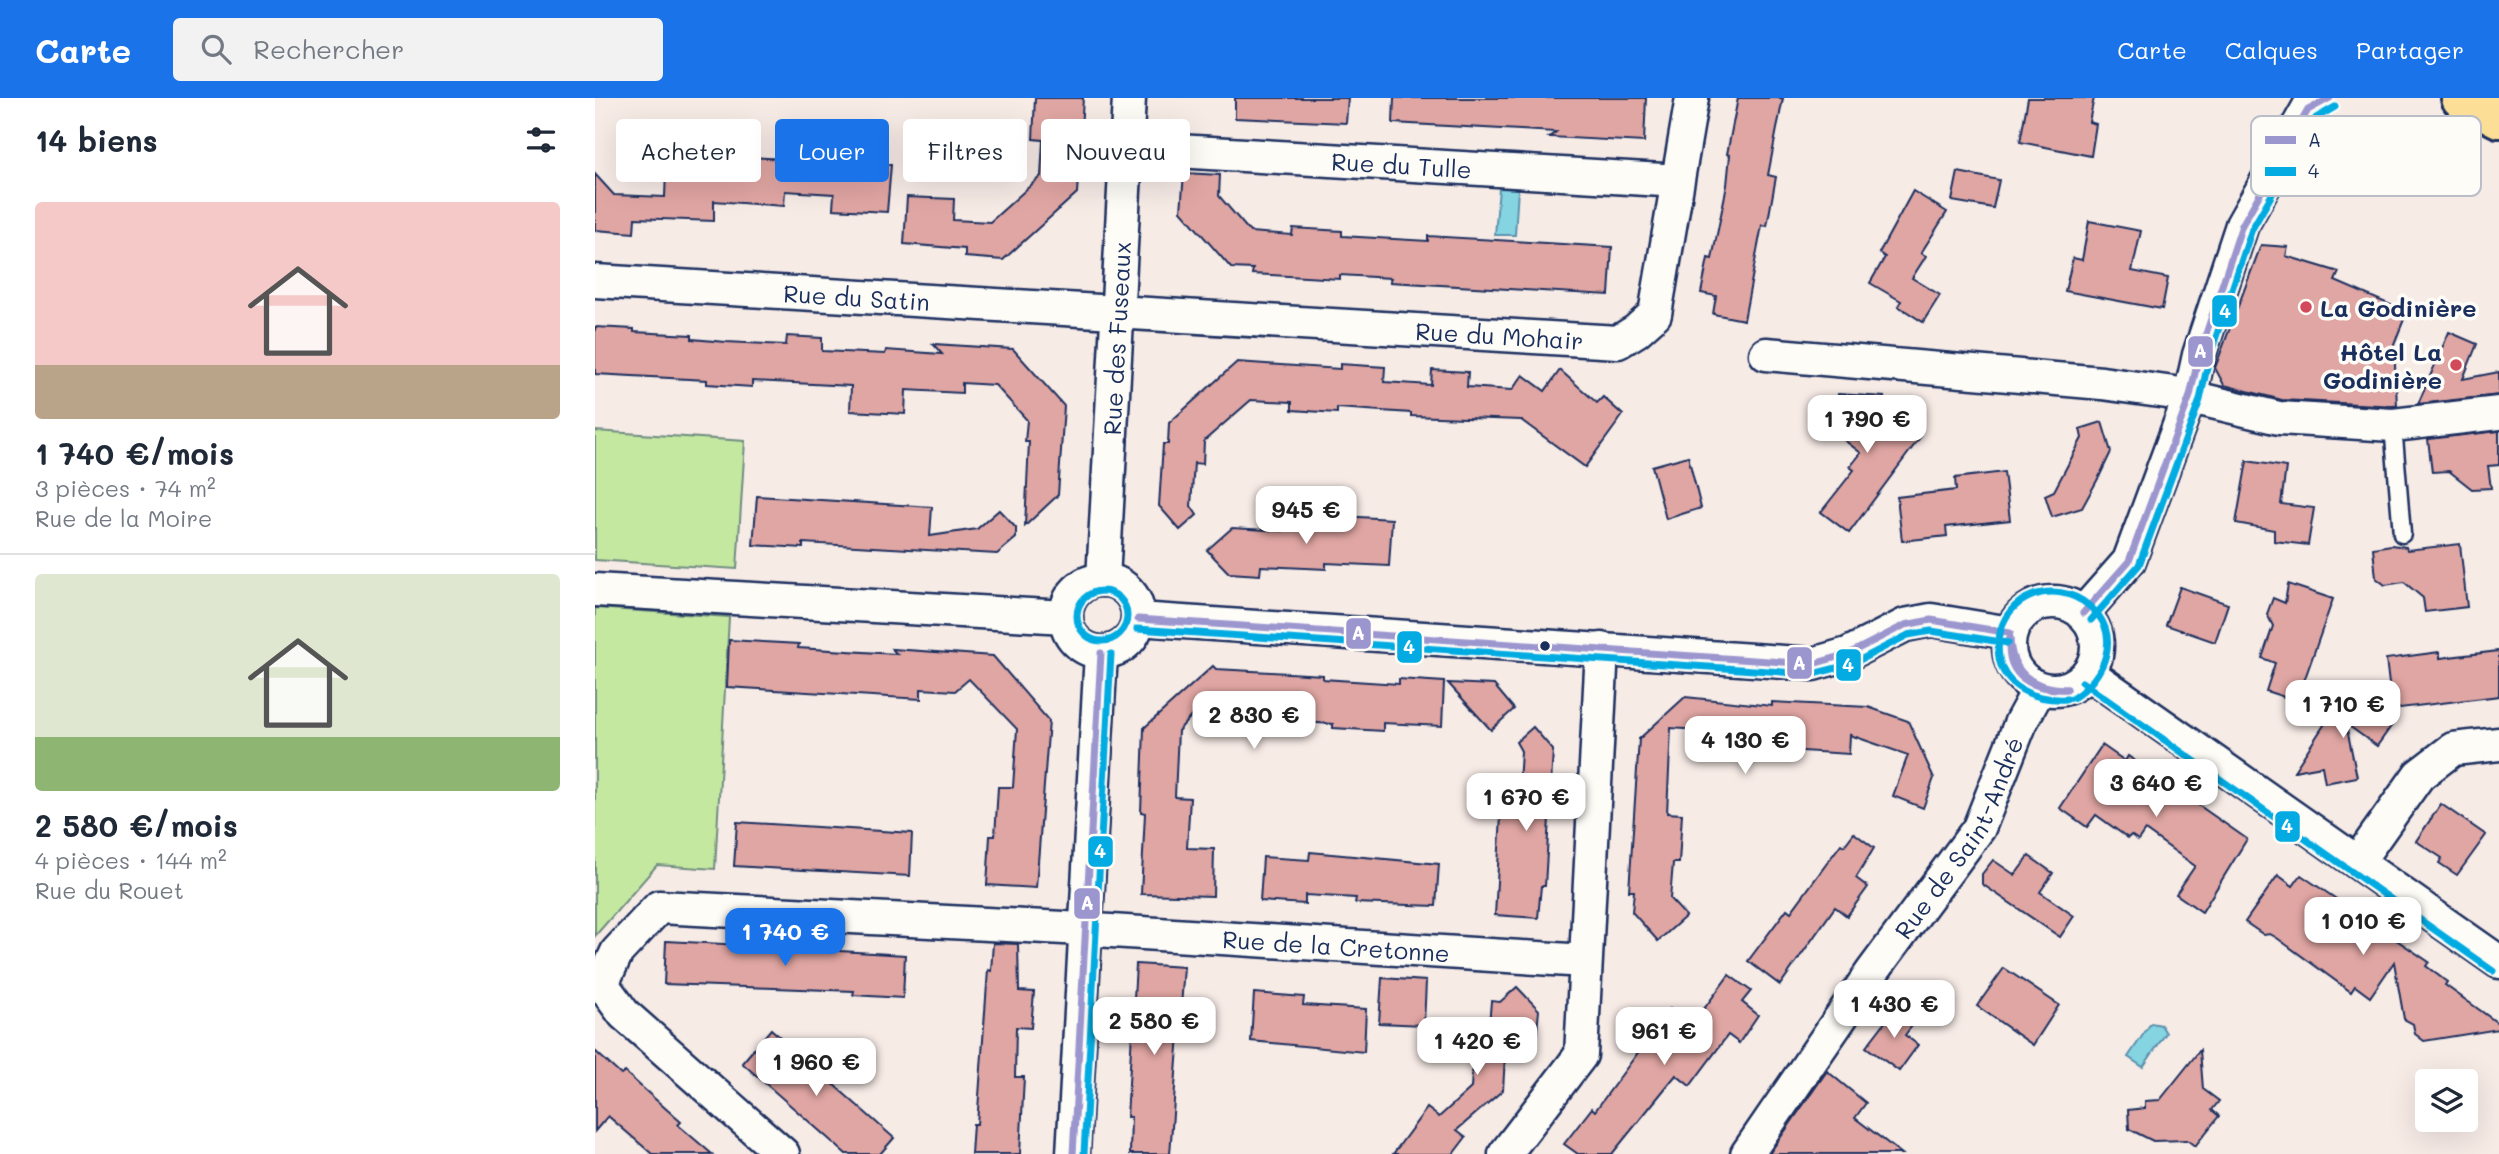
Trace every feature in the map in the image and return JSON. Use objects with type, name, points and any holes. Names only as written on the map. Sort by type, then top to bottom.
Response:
[{"type":"main road","points":[[2461,98],[2499,118]]},
{"type":"street","name":"Rue des Fuseaux","points":[[1128,119],[1129,98]]},
{"type":"street","name":"Rue du Mohair","points":[[1117,315],[1618,342],[1655,314],[1692,98]]},
{"type":"street","name":"Rue du Tulle","points":[[1190,152],[1663,180],[1676,184]]},
{"type":"street","name":"Rue des Fuseaux","points":[[1103,580],[1124,182]]},
{"type":"street","points":[[2083,613],[2129,561],[2190,396],[2199,355],[2242,225],[2260,196]]},
{"type":"street","name":"Rue du Satin","points":[[595,281],[1117,315]]},
{"type":"street","points":[[1766,354],[2102,383],[2190,396],[2279,418],[2393,425],[2499,413]]},
{"type":"street","points":[[1103,580],[1124,588],[1132,597],[1138,619],[1130,639],[1112,652],[1101,653],[1080,646],[1067,628],[1066,617],[1072,595],[1091,582],[1103,580]]},
{"type":"street","points":[[595,590],[1066,617]]},
{"type":"street","points":[[2056,602],[2083,613],[2096,636],[2097,649],[2088,673],[2067,689],[2039,689],[2027,682],[2014,667],[2008,647],[2010,633],[2017,620],[2041,603],[2056,602]]},
{"type":"street","points":[[1138,619],[1813,664],[1848,654],[1905,625],[1931,620],[2010,633]]},
{"type":"street","points":[[1505,1154],[1581,1055],[1602,649]]},
{"type":"street","points":[[1073,1154],[1101,653]]},
{"type":"street","points":[[2088,673],[2499,962]]},
{"type":"street","name":"Rue de Saint-André","points":[[1747,1154],[1872,972],[1979,828],[2021,722],[2039,689]]},
{"type":"street","points":[[2358,861],[2419,775],[2452,749],[2499,744]]},
{"type":"street","name":"Rue de la Cretonne","points":[[783,1154],[624,1014],[603,984],[617,952],[659,907],[1085,929],[1585,961]]},
{"type":"lane","points":[[2393,425],[2402,534]]},
{"type":"green space","points":[[595,431],[745,441],[737,569],[595,560]]},
{"type":"green space","points":[[595,608],[729,617],[715,869],[657,865],[595,936]]},
{"type":"water","points":[[1499,188],[1518,189],[1515,235],[1495,235]]},
{"type":"water","points":[[2151,1023],[2161,1025],[2166,1033],[2143,1067],[2128,1057]]},
{"type":"building","points":[[1035,98],[1083,98],[1082,119],[1041,119],[1041,140],[1033,139]]},
{"type":"building","points":[[1235,98],[1348,98],[1346,123],[1235,118]]},
{"type":"building","points":[[1394,98],[1646,98],[1644,142],[1549,137],[1556,132],[1393,123]]},
{"type":"building","points":[[1738,98],[1783,98],[1768,175],[1776,177],[1767,226],[1762,225],[1744,320],[1713,314],[1716,296],[1701,293],[1708,258],[1712,259],[1727,185],[1730,155],[1727,154]]},
{"type":"building","points":[[2028,98],[2094,98],[2089,122],[2096,124],[2091,156],[2020,142]]},
{"type":"building","points":[[761,158],[775,158],[775,182],[889,182],[891,165],[887,212],[833,209],[834,194],[785,191],[784,206],[714,201],[714,221],[635,218],[634,233],[595,230],[595,174],[614,195],[665,197],[666,182],[761,182]]},
{"type":"building","points":[[1958,172],[1999,180],[1993,208],[1952,201]]},
{"type":"building","points":[[1190,173],[1220,175],[1219,196],[1250,232],[1292,235],[1293,228],[1342,231],[1342,236],[1428,241],[1428,236],[1612,247],[1609,295],[1390,282],[1391,278],[1340,275],[1340,279],[1252,274],[1253,269],[1231,268],[1181,211],[1183,182],[1190,182]]},
{"type":"building","points":[[1041,176],[1041,182],[1078,182],[1077,193],[1003,260],[965,257],[965,249],[904,244],[907,197],[954,199],[953,220],[990,222]]},
{"type":"building","points":[[1913,191],[1947,212],[1921,253],[1926,256],[1912,278],[1940,295],[1923,322],[1898,306],[1901,301],[1870,283],[1885,257],[1879,253]]},
{"type":"building","points":[[2089,221],[2141,231],[2132,271],[2168,278],[2162,309],[2065,291],[2073,258],[2082,260]]},
{"type":"building","points":[[2261,245],[2288,247],[2286,256],[2339,272],[2335,281],[2407,312],[2394,344],[2397,406],[2282,400],[2224,385],[2215,368]]},
{"type":"building","points":[[595,327],[692,335],[692,339],[786,345],[787,336],[822,338],[822,351],[885,354],[886,350],[942,354],[933,344],[1013,349],[1064,406],[1058,495],[1025,526],[1029,442],[1025,442],[1027,420],[995,385],[962,383],[962,393],[906,390],[905,414],[850,411],[851,386],[752,381],[752,387],[707,384],[707,380],[595,374]]},
{"type":"building","points":[[2449,332],[2477,344],[2463,379],[2499,372],[2499,395],[2418,404]]},
{"type":"building","points":[[1237,362],[1340,369],[1340,364],[1385,367],[1384,382],[1431,385],[1432,370],[1468,372],[1467,387],[1512,390],[1523,375],[1545,391],[1560,370],[1597,403],[1603,397],[1623,415],[1585,467],[1521,420],[1411,416],[1411,413],[1337,408],[1337,413],[1292,410],[1292,402],[1251,400],[1204,441],[1203,464],[1194,463],[1191,506],[1197,515],[1180,530],[1159,506],[1163,444],[1168,444],[1169,423]]},
{"type":"building","points":[[1838,394],[1884,397],[1883,407],[1921,436],[1849,533],[1821,512],[1854,470],[1850,467],[1861,453],[1835,433]]},
{"type":"building","points":[[2102,422],[2111,452],[2100,475],[2082,508],[2052,517],[2045,495],[2054,491],[2082,438],[2080,429]]},
{"type":"building","points":[[2499,431],[2499,465],[2488,466],[2491,488],[2472,489],[2449,471],[2432,472],[2428,439]]},
{"type":"building","points":[[1688,456],[1701,508],[1666,519],[1652,466]]},
{"type":"building","points":[[2247,461],[2286,467],[2281,504],[2314,508],[2308,545],[2274,541],[2274,530],[2236,523]]},
{"type":"building","points":[[2004,472],[2010,520],[1946,527],[1947,536],[1902,541],[1897,497],[1956,490],[1955,478]]},
{"type":"building","points":[[757,496],[932,507],[930,536],[977,529],[999,510],[1016,528],[1016,538],[997,554],[803,543],[803,548],[753,545]]},
{"type":"building","points":[[1342,516],[1392,519],[1389,566],[1326,563],[1326,569],[1261,566],[1260,575],[1229,573],[1207,550],[1232,528],[1283,531],[1283,523],[1342,526]]},
{"type":"building","points":[[2460,544],[2467,607],[2425,612],[2423,598],[2404,582],[2385,585],[2376,578],[2373,548],[2391,545],[2406,547],[2407,550]]},
{"type":"building","points":[[2288,584],[2333,599],[2297,701],[2266,691],[2275,663],[2262,658],[2273,626],[2267,614],[2273,598],[2285,603]]},
{"type":"building","points":[[2180,587],[2228,604],[2215,642],[2166,625]]},
{"type":"building","points":[[729,640],[799,644],[798,648],[897,654],[892,649],[993,656],[1049,721],[1036,888],[987,885],[990,836],[995,836],[998,787],[1013,787],[1017,729],[969,679],[955,691],[921,689],[921,699],[727,687]]},
{"type":"building","points":[[2499,651],[2499,696],[2392,709],[2386,659],[2440,652],[2440,658]]},
{"type":"building","points":[[1213,666],[1216,669],[1323,675],[1323,679],[1399,684],[1399,679],[1444,682],[1442,726],[1383,723],[1383,731],[1333,728],[1333,724],[1270,720],[1271,704],[1212,700],[1194,713],[1178,731],[1175,797],[1190,798],[1187,848],[1214,849],[1213,896],[1141,894],[1145,813],[1141,812],[1144,728]]},
{"type":"building","points":[[1448,683],[1494,685],[1514,709],[1491,730]]},
{"type":"building","points":[[2345,693],[2392,725],[2377,746],[2346,724],[2357,777],[2325,783],[2322,766],[2294,771]]},
{"type":"building","points":[[1685,697],[1772,706],[1772,702],[1868,707],[1908,721],[1934,778],[1923,808],[1893,796],[1908,755],[1850,735],[1849,754],[1737,747],[1738,733],[1671,728],[1667,813],[1682,814],[1679,863],[1673,863],[1670,899],[1686,916],[1658,941],[1632,912],[1634,891],[1629,891],[1639,739]]},
{"type":"building","points":[[1533,727],[1553,750],[1545,886],[1541,886],[1538,918],[1495,915],[1501,816],[1517,817],[1521,751],[1516,742]]},
{"type":"building","points":[[2102,745],[2125,761],[2128,756],[2247,839],[2202,912],[2176,894],[2195,866],[2145,830],[2138,840],[2131,835],[2128,838],[2096,815],[2087,827],[2060,808]]},
{"type":"building","points":[[2441,804],[2486,835],[2457,875],[2439,863],[2442,858],[2416,841]]},
{"type":"building","points":[[737,822],[912,833],[910,876],[734,866]]},
{"type":"building","points":[[1854,833],[1874,848],[1856,878],[1868,887],[1847,916],[1835,907],[1780,985],[1748,961],[1787,909],[1791,912],[1841,844],[1844,846]]},
{"type":"building","points":[[1310,852],[1439,864],[1436,906],[1355,903],[1356,898],[1305,895],[1305,904],[1260,901],[1263,857],[1309,860]]},
{"type":"building","points":[[2029,856],[2053,873],[2040,892],[2074,916],[2060,937],[1982,884],[1982,874],[1993,860],[2015,875]]},
{"type":"building","points":[[2278,875],[2293,886],[2301,875],[2429,962],[2426,966],[2447,982],[2445,985],[2499,1024],[2499,1029],[2424,1041],[2415,1034],[2413,1024],[2404,1019],[2394,962],[2370,997],[2355,986],[2351,992],[2277,938],[2270,934],[2264,935],[2245,922]]},
{"type":"building","points":[[666,941],[762,946],[762,942],[790,943],[840,947],[840,951],[905,955],[903,998],[853,995],[854,991],[664,984]]},
{"type":"building","points":[[993,943],[1018,944],[1019,991],[1034,992],[1031,1028],[1016,1027],[1015,1077],[1024,1077],[1020,1154],[971,1154],[973,1124],[977,1124],[988,970],[991,971]]},
{"type":"building","points":[[1136,964],[1184,967],[1170,1154],[1130,1154],[1131,1117],[1127,1117]]},
{"type":"building","points":[[2004,968],[2059,1005],[2033,1045],[1977,1006]]},
{"type":"building","points":[[1729,975],[1751,991],[1742,1002],[1758,1015],[1739,1043],[1728,1035],[1690,1086],[1676,1075],[1612,1154],[1578,1154],[1564,1144],[1592,1108],[1595,1111],[1670,1009],[1692,1025]]},
{"type":"building","points":[[1382,978],[1426,981],[1424,1025],[1379,1023]]},
{"type":"building","points":[[1517,987],[1539,1010],[1536,1042],[1506,1040],[1503,1090],[1457,1130],[1466,1137],[1453,1154],[1393,1154],[1427,1108],[1439,1117],[1471,1088],[1475,1023],[1489,1025],[1491,1001],[1500,1002]]},
{"type":"building","points":[[1254,993],[1304,997],[1303,1005],[1366,1009],[1364,1052],[1251,1041]]},
{"type":"building","points":[[1896,1008],[1915,1022],[1905,1035],[1918,1045],[1899,1071],[1866,1047]]},
{"type":"building","points":[[771,1029],[894,1138],[880,1154],[846,1154],[742,1063]]},
{"type":"building","points":[[2200,1050],[2203,1089],[2219,1101],[2212,1110],[2219,1116],[2195,1146],[2187,1140],[2153,1141],[2129,1129],[2128,1110],[2145,1108],[2145,1101],[2160,1100]]},
{"type":"building","points":[[595,1051],[621,1075],[625,1072],[681,1122],[678,1125],[712,1154],[652,1154],[608,1116],[595,1131]]},
{"type":"building","points":[[1827,1071],[1866,1103],[1855,1118],[1902,1154],[1769,1154]]},
{"type":"transit line","name":"A","points":[[2305,116],[2308,110],[2330,98]]},
{"type":"transit line","name":"4","points":[[2319,116],[2335,107]]},
{"type":"transit line","name":"A","points":[[2083,613],[2129,561],[2190,396],[2199,355],[2242,225],[2259,196]]},
{"type":"transit line","name":"4","points":[[2091,620],[2139,565],[2200,400],[2209,358],[2252,229],[2271,196]]},
{"type":"transit line","name":"4","points":[[1102,591],[1120,598],[1127,616],[1120,634],[1102,641],[1084,634],[1077,616],[1084,598],[1102,591]]},
{"type":"transit line","name":"4","points":[[2067,699],[2039,697],[2027,692],[2008,678],[2002,667],[1999,639],[2003,624],[2010,611],[2033,595],[2047,592],[2075,597],[2099,616],[2105,629],[2108,641],[2101,667],[2094,679],[2073,698]]},
{"type":"transit line","name":"A","points":[[1138,619],[1813,664],[1848,654],[1905,625],[1931,620],[2010,633]]},
{"type":"transit line","name":"4","points":[[1137,629],[1813,674],[1852,664],[1908,635],[1931,631],[2008,643]]},
{"type":"transit line","name":"A","points":[[2010,638],[2015,661],[2026,677],[2044,686],[2067,689]]},
{"type":"transit line","name":"A","points":[[2010,638],[2012,663],[2024,679],[2043,687],[2067,689]]},
{"type":"transit line","name":"A","points":[[1073,1154],[1101,653]]},
{"type":"transit line","name":"4","points":[[1084,1154],[1111,654]]},
{"type":"transit line","name":"4","points":[[2082,682],[2493,971]]},
{"type":"place","name":"La Godinière","points":[[2306,307]]},
{"type":"place","name":"Hôtel La Godinière","points":[[2456,365]]}]
